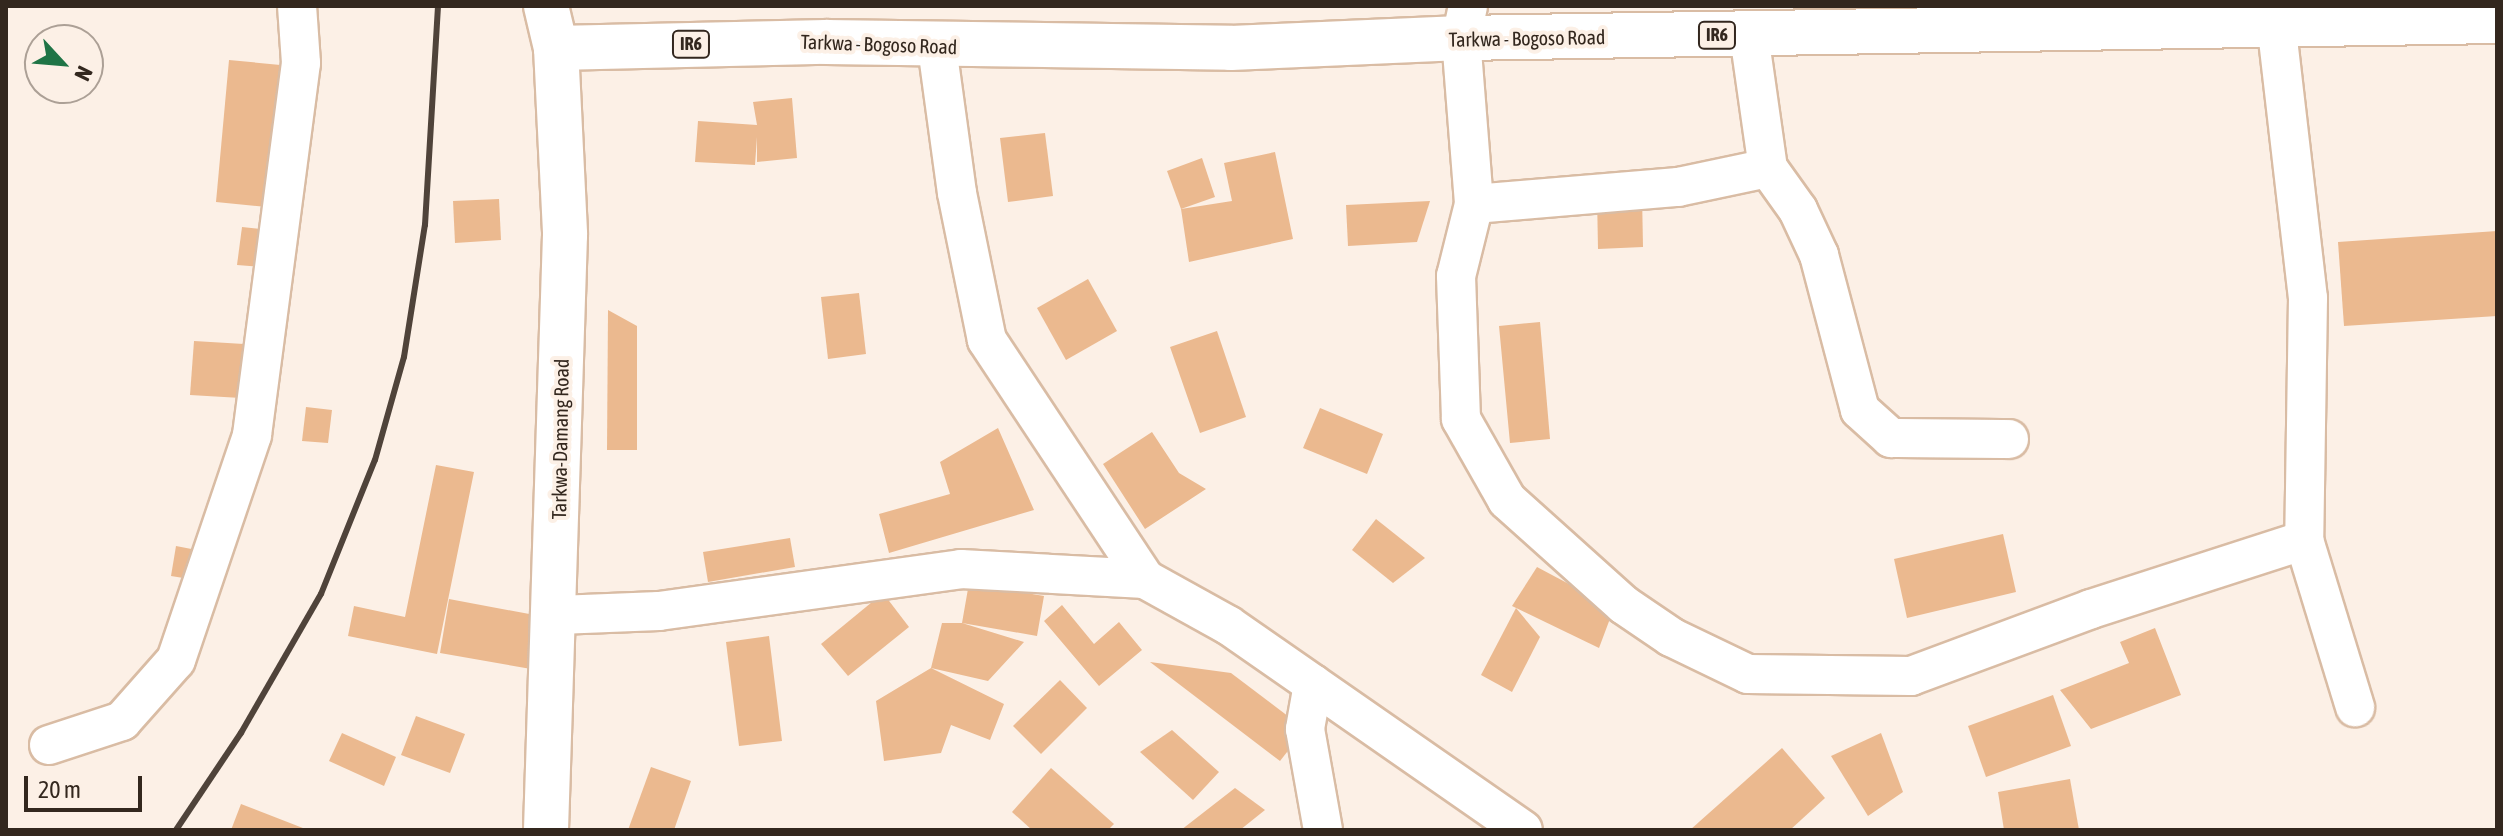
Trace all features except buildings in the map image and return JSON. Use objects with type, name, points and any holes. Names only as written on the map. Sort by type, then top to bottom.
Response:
[{"type":"main road","name":"Tarkwa-Damang Road","points":[[546,6],[556,48],[565,235],[558,615],[546,830]]},
{"type":"main road","name":"Tarkwa - Bogoso Road","points":[[556,48],[729,42],[937,47],[1231,48],[1464,22],[1749,35],[2118,18],[2276,22],[2497,21]]},
{"type":"street","points":[[49,745],[122,721],[176,660],[247,450],[301,63],[297,6]]},
{"type":"street","points":[[1464,22],[1474,204],[1456,276],[1461,419],[1500,486],[1624,605],[1671,637],[1748,674],[1911,676],[2091,609],[2304,540]]},
{"type":"street","points":[[2276,22],[2308,298],[2304,540],[2355,707]]},
{"type":"street","points":[[1749,35],[1768,168],[1819,255],[1860,410],[1875,429],[1891,438],[2009,439]]},
{"type":"street","points":[[937,47],[957,193],[987,340],[1145,579]]},
{"type":"street","points":[[1474,204],[1678,187],[1768,168]]},
{"type":"street","points":[[558,615],[659,611],[961,569],[1145,579],[1228,625],[1523,830]]},
{"type":"street","points":[[1313,684],[1305,729],[1323,830]]},
{"type":"railway","points":[[176,830],[241,733],[321,594],[375,460],[404,357],[425,225],[438,6]]}]
